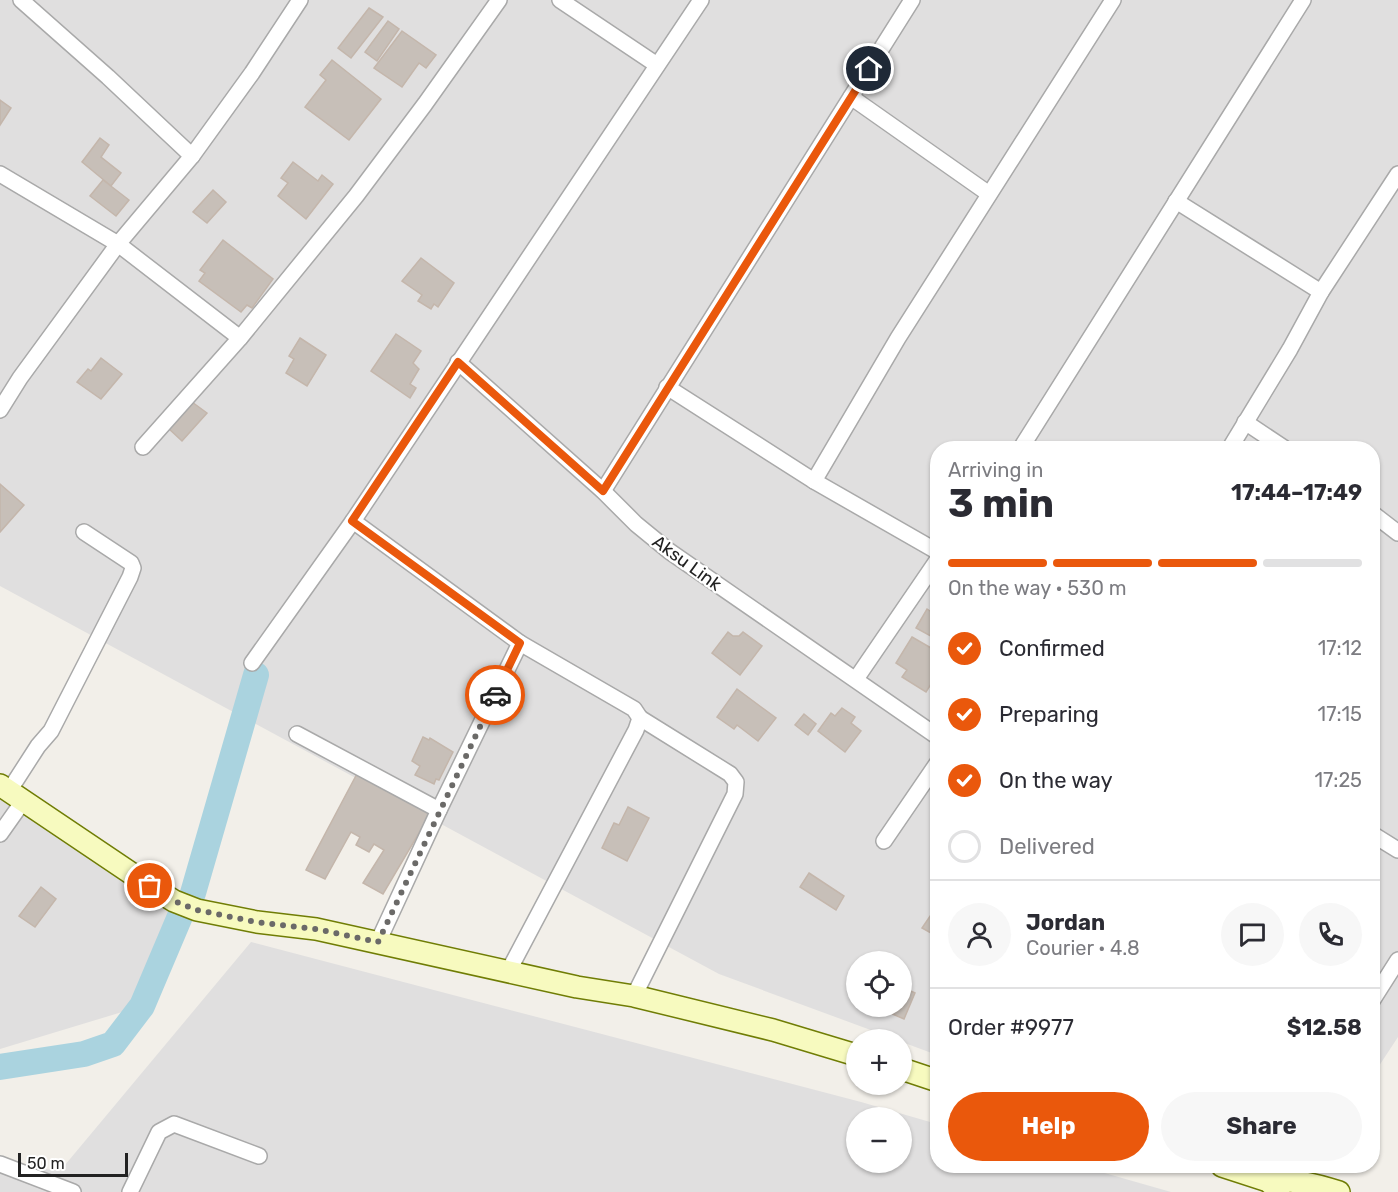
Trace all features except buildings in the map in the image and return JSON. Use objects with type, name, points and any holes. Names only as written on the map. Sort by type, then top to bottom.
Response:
[{"type":"main road","points":[[11,792],[150,886],[174,901],[197,910],[256,922],[316,929],[577,987],[634,996],[773,1030],[846,1052]]},
{"type":"main road","points":[[912,1073],[930,1079]]},
{"type":"main road","points":[[1248,1173],[1275,1180],[1302,1182],[1339,1192]]},
{"type":"street","points":[[21,0],[192,156]]},
{"type":"street","points":[[0,410],[20,378],[118,244],[192,156],[252,73],[300,0]]},
{"type":"street","points":[[143,447],[240,338],[356,196],[495,5],[479,0]]},
{"type":"street","points":[[560,0],[657,65]]},
{"type":"street","points":[[252,663],[352,521],[701,0]]},
{"type":"street","points":[[603,491],[912,0]]},
{"type":"street","points":[[814,482],[898,338],[1113,0]]},
{"type":"street","points":[[1025,441],[1303,0]]},
{"type":"street","points":[[851,97],[989,194]]},
{"type":"street","points":[[0,174],[118,244],[240,338]]},
{"type":"street","points":[[1234,441],[1290,349],[1321,292],[1398,174]]},
{"type":"street","points":[[1176,201],[1321,292]]},
{"type":"street","name":"Aksu Link","points":[[458,362],[603,491],[636,524],[669,551],[930,731]]},
{"type":"street","points":[[667,387],[814,482],[930,547]]},
{"type":"street","points":[[1245,422],[1274,441]]},
{"type":"street","points":[[1380,519],[1398,533]]},
{"type":"street","points":[[352,521],[520,643],[634,709],[640,718],[730,774],[736,782],[735,794],[634,996]]},
{"type":"street","points":[[0,834],[11,792],[38,746],[51,732],[133,568],[130,563],[84,532]]},
{"type":"street","points":[[856,679],[930,571]]},
{"type":"street","points":[[378,942],[520,643]]},
{"type":"street","points":[[508,972],[636,730],[640,718]]},
{"type":"street","points":[[297,734],[439,810]]},
{"type":"street","points":[[884,841],[930,774]]},
{"type":"street","points":[[1380,839],[1398,850]]},
{"type":"street","points":[[1380,988],[1398,960]]},
{"type":"street","points":[[130,1192],[159,1132],[174,1124],[259,1156]]},
{"type":"street","points":[[0,1164],[73,1192]]},
{"type":"shaded area","points":[[0,0],[1398,0],[1398,1037],[1380,1064],[1380,441],[930,441],[930,1052],[912,1046],[912,1029],[868,1029],[719,974],[0,586]]},
{"type":"shaded area","points":[[0,796],[174,901],[156,974],[142,1006],[0,1049]]},
{"type":"shaded area","points":[[251,942],[878,1107],[846,1107],[846,1173],[912,1173],[912,1117],[930,1122],[930,1173],[1104,1173],[1171,1192],[0,1192],[0,1162],[60,1171]]},
{"type":"shaded area","points":[[1251,1173],[1307,1173],[1296,1189]]},
{"type":"waterway","points":[[193,893],[256,675]]},
{"type":"waterway","points":[[0,1067],[84,1054],[113,1044],[142,1006],[181,914]]},
{"type":"way so far","points":[[150,886],[174,901],[197,910],[256,922],[316,929],[378,942],[495,695]]},
{"type":"route","points":[[495,695],[520,643],[352,521],[458,362],[603,491],[869,69]]}]
